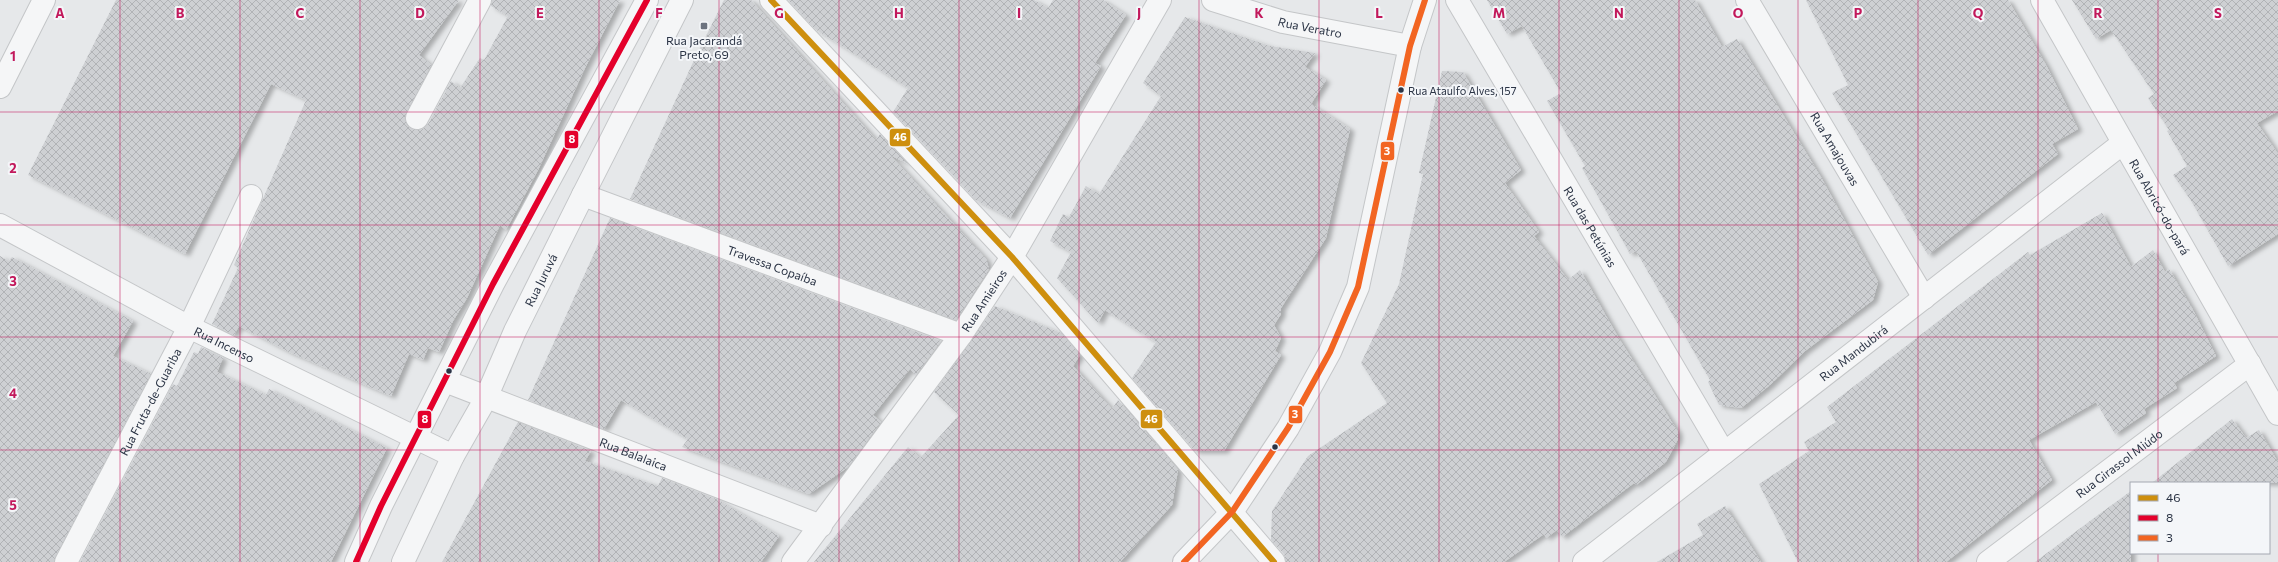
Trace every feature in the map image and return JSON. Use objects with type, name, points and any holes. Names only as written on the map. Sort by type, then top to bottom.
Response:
[{"type":"street","points":[[0,87],[44,0]]},
{"type":"street","points":[[417,118],[480,0]]},
{"type":"street","points":[[356,562],[415,437],[445,381],[493,284],[646,0]]},
{"type":"street","name":"Rua Juruvá","points":[[403,562],[453,456],[486,398],[515,331],[682,0]]},
{"type":"street","points":[[771,0],[1012,257],[1274,562]]},
{"type":"street","name":"Rua Amieiros","points":[[793,562],[961,335],[1012,257],[1160,0]]},
{"type":"street","name":"Rua Veratro","points":[[1213,0],[1283,22],[1410,46]]},
{"type":"street","points":[[1184,562],[1232,512],[1288,428],[1330,352],[1358,287],[1410,46],[1425,0]]},
{"type":"street","name":"Rua das Petúnias","points":[[1457,0],[1724,453]]},
{"type":"street","name":"Rua Amajouvas","points":[[1747,0],[1924,298]]},
{"type":"street","name":"Rua Abricó-do-pará","points":[[2042,0],[2278,414]]},
{"type":"street","name":"Rua Mandubirá","points":[[1584,562],[2123,143]]},
{"type":"street","name":"Travessa Copaíba","points":[[583,195],[961,335]]},
{"type":"street","name":"Rua Fruta-de-Guariba","points":[[66,562],[189,327],[251,196]]},
{"type":"street","name":"Rua Incenso","points":[[0,225],[189,327],[453,456]]},
{"type":"street","name":"Rua Girassol Miúdo","points":[[1988,562],[2250,364]]},
{"type":"street","name":"Rua Balalaica","points":[[445,381],[821,526]]},
{"type":"building","points":[[116,0],[459,0],[419,55],[431,65],[405,118],[407,125],[417,130],[423,129],[428,124],[451,81],[460,88],[480,58],[484,60],[508,16],[491,6],[492,0],[620,0],[585,68],[538,170],[506,230],[500,225],[467,298],[453,321],[439,352],[428,348],[423,360],[409,354],[391,396],[289,352],[239,326],[234,335],[212,324],[238,268],[234,265],[306,100],[271,84],[185,254],[28,175]]},
{"type":"building","points":[[724,0],[751,0],[876,140],[880,134],[908,164],[890,155],[986,259],[989,269],[956,320],[630,199],[695,58]]},
{"type":"building","points":[[788,0],[1034,0],[1048,8],[1053,0],[1103,0],[1126,15],[1095,63],[1101,66],[1010,218],[976,200],[893,112],[908,88],[815,29]]},
{"type":"building","points":[[1487,0],[1695,0],[1722,47],[1737,39],[1822,179],[1878,282],[1873,300],[1805,351],[1770,385],[1741,408],[1719,405],[1708,382],[1710,380],[1636,251],[1630,254],[1582,168],[1585,166],[1547,101],[1561,93],[1522,26],[1507,34]]},
{"type":"building","points":[[1806,0],[2008,0],[2046,65],[2078,129],[2052,144],[2058,154],[1928,255],[1832,93],[1848,85]]},
{"type":"building","points":[[2072,0],[2278,0],[2278,111],[2257,123],[2278,154],[2278,234],[2228,266],[2190,199],[2173,175],[2187,166],[2167,131],[2169,130],[2148,98],[2154,94],[2111,30],[2096,39]]},
{"type":"building","points":[[1185,17],[1270,46],[1315,53],[1305,67],[1326,80],[1311,104],[1350,129],[1326,238],[1281,308],[1281,314],[1274,325],[1281,338],[1275,351],[1281,355],[1224,451],[1195,451],[1132,378],[1156,342],[1105,310],[1098,323],[1057,278],[1071,252],[1050,241],[1063,214],[1069,217],[1086,186],[1099,194],[1161,96],[1143,83]]},
{"type":"building","points":[[1442,71],[1463,72],[1521,170],[1505,183],[1539,232],[1534,236],[1568,280],[1580,270],[1618,337],[1678,432],[1678,439],[1666,462],[1636,485],[1634,483],[1562,537],[1557,530],[1546,538],[1544,534],[1504,562],[1286,562],[1284,554],[1271,540],[1272,511],[1308,456],[1387,403],[1361,363],[1399,284],[1423,174],[1419,173]]},
{"type":"building","points":[[2102,213],[2131,267],[2153,250],[2165,272],[2169,269],[2193,310],[2216,356],[2174,383],[2177,388],[2144,409],[2146,413],[2115,434],[2096,402],[2029,440],[2052,480],[1946,562],[1798,562],[1759,484],[1809,451],[1804,442],[1836,422],[1827,407],[2028,252],[2030,255]]},
{"type":"building","points":[[610,218],[941,341],[916,375],[910,369],[873,415],[881,422],[848,467],[809,494],[682,447],[688,439],[621,400],[604,429],[528,400]]},
{"type":"building","points":[[0,256],[9,261],[12,257],[133,321],[113,356],[151,374],[54,562],[0,562]]},
{"type":"building","points":[[995,306],[1061,333],[1080,355],[1073,366],[1112,409],[1118,400],[1178,470],[1172,505],[1120,562],[814,562],[908,447],[920,458],[959,415],[934,392]]},
{"type":"building","points":[[201,347],[223,358],[217,372],[266,395],[269,389],[387,448],[331,562],[80,562],[173,384],[177,386],[194,352],[198,354]]},
{"type":"building","points":[[2232,419],[2246,438],[2259,430],[2278,462],[2278,483],[2153,482]]},
{"type":"building","points":[[518,422],[591,451],[585,461],[658,486],[662,478],[716,499],[779,536],[761,562],[442,562]]},
{"type":"building","points":[[2130,492],[2131,562],[2035,562]]},
{"type":"building","points":[[1725,506],[1761,562],[1657,562],[1703,535],[1697,524]]},
{"type":"transit line","name":"8","points":[[356,562],[381,506],[493,284],[647,0]]},
{"type":"transit line","name":"46","points":[[771,0],[1012,257],[1274,562]]},
{"type":"transit line","name":"3","points":[[1184,562],[1232,512],[1288,428],[1330,352],[1358,287],[1410,46],[1425,0]]},
{"type":"place","name":"Rua Jacarandá Preto, 69","points":[[704,26]]},
{"type":"place","name":"Rua Ataulfo Alves, 157","points":[[1401,90]]}]
